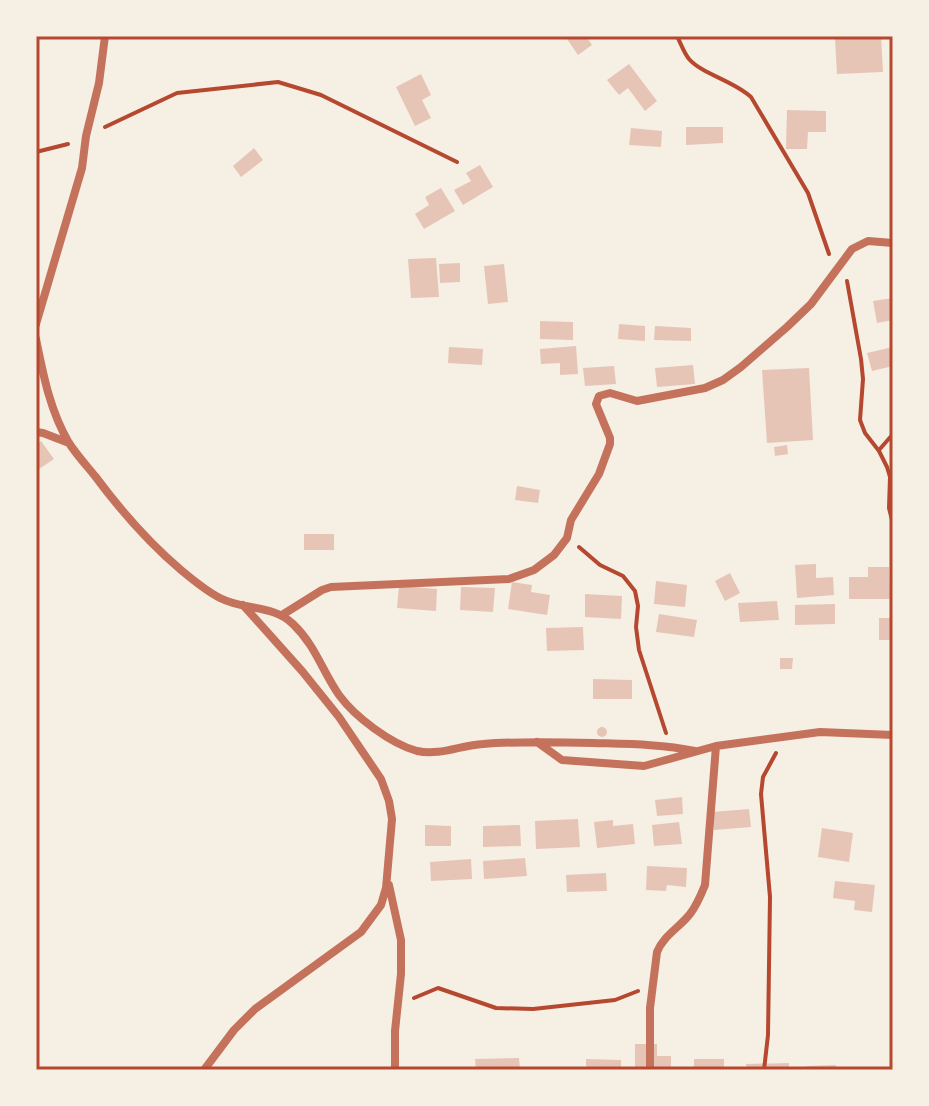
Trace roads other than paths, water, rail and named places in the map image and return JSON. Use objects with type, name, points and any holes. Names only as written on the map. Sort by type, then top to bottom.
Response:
[{"type":"street","points":[[36,324],[80,177],[105,36]]},
{"type":"street","points":[[282,615],[322,590],[339,586],[509,579],[544,564],[567,538],[571,520],[599,474],[610,444],[596,404],[599,396],[610,393],[637,401],[705,388],[723,380],[811,304],[852,249],[868,241],[893,243]]},
{"type":"street","points":[[36,339],[45,385],[69,443],[146,539],[201,587],[222,600],[275,611],[292,622],[313,646],[340,697],[391,740],[413,750],[438,752],[480,744],[537,742],[671,746],[695,751]]},
{"type":"street","points":[[36,432],[69,443]]},
{"type":"street","points":[[204,1070],[234,1030],[255,1009],[361,932],[381,905],[387,878],[392,819],[381,779],[339,717],[243,605]]},
{"type":"street","points":[[537,742],[562,760],[644,766],[716,746],[820,732],[893,735]]},
{"type":"street","points":[[650,1070],[650,1008],[655,960],[659,945],[691,913],[705,885],[716,746]]},
{"type":"street","points":[[387,878],[401,940],[395,1070]]}]
